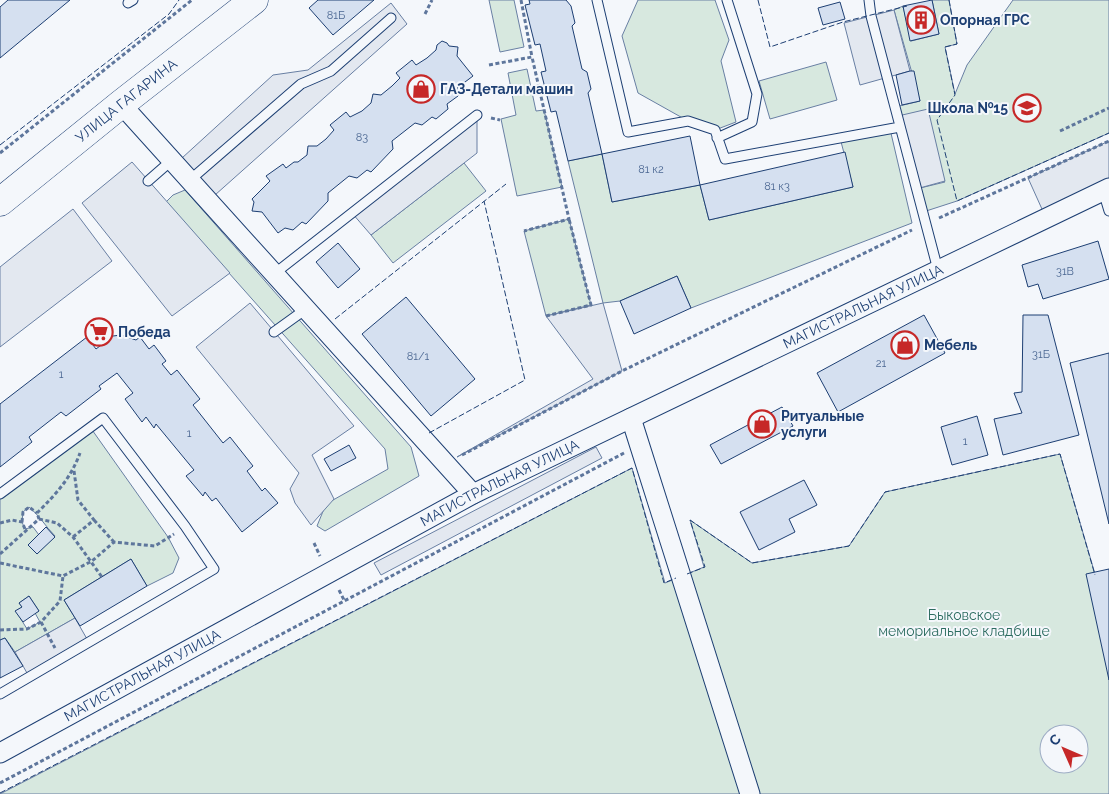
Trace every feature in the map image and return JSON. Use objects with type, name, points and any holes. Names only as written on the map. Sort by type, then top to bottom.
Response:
[{"type":"main road","name":"УЛИЦА ГАГАРИНА","points":[[0,202],[240,7]]},
{"type":"street","points":[[121,104],[473,494]]},
{"type":"street","name":"МАГИСТРАЛЬНАЯ УЛИЦА","points":[[0,753],[473,494],[1106,190]]},
{"type":"street","points":[[631,418],[750,794]]},
{"type":"lane","points":[[597,0],[628,132],[688,121],[715,130],[725,160],[900,127]]},
{"type":"lane","points":[[717,138],[752,122],[757,94],[727,0]]},
{"type":"lane","points":[[869,0],[871,16],[938,270]]},
{"type":"lane","points":[[190,180],[301,84],[331,71],[391,18]]},
{"type":"lane","points":[[274,274],[477,115]]},
{"type":"lane","points":[[148,181],[172,160]]},
{"type":"lane","points":[[1106,190],[1109,211]]},
{"type":"lane","points":[[274,332],[306,309]]},
{"type":"lane","points":[[0,494],[103,418],[185,526],[214,569],[0,694]]},
{"type":"path","points":[[0,153],[192,0]]},
{"type":"path","points":[[425,14],[432,0]]},
{"type":"path","points":[[521,0],[569,219],[591,305],[546,316]]},
{"type":"path","points":[[489,65],[532,57]]},
{"type":"path","points":[[1060,132],[1109,108]]},
{"type":"path","points":[[457,457],[622,371],[926,223],[1109,141]]},
{"type":"path","points":[[524,231],[569,219]]},
{"type":"path","points":[[37,513],[60,490],[74,470],[90,427]]},
{"type":"path","points":[[0,783],[629,450]]},
{"type":"path","points":[[74,470],[78,500],[114,542],[155,546],[185,526]]},
{"type":"path","points":[[25,529],[22,522],[22,512],[29,507],[37,513],[39,519]]},
{"type":"path","points":[[0,554],[25,529],[33,527],[39,519]]},
{"type":"path","points":[[39,519],[57,523],[73,537],[102,577]]},
{"type":"path","points":[[0,523],[12,520],[22,522]]},
{"type":"path","points":[[73,537],[94,520]]},
{"type":"path","points":[[0,563],[63,576],[92,561],[114,542]]},
{"type":"path","points":[[0,630],[26,630],[41,622],[60,601],[63,576]]},
{"type":"path","points":[[41,622],[60,658]]},
{"type":"green space","points":[[489,0],[514,0],[524,47],[500,52]]},
{"type":"green space","points":[[638,0],[715,0],[729,40],[721,61],[736,122],[715,130],[688,121],[638,93],[622,36]]},
{"type":"green space","name":"Школа №15","points":[[932,0],[949,0],[957,44],[945,47],[955,94],[967,65],[1013,0],[1109,0],[1109,133],[957,201],[923,212],[916,189],[945,182],[898,116],[895,107],[920,101],[894,10],[903,6],[911,41],[939,34]]},
{"type":"green space","points":[[826,62],[837,100],[770,119],[759,81]]},
{"type":"green space","points":[[527,69],[536,111],[544,110],[562,187],[517,196],[501,119],[516,115],[508,73]]},
{"type":"green space","points":[[890,129],[912,223],[691,308],[677,276],[620,301],[603,303],[568,161],[602,154],[612,202],[700,185],[709,220],[853,187],[840,138]]},
{"type":"green space","points":[[464,163],[486,191],[393,263],[371,235]]},
{"type":"green space","points":[[185,190],[411,447],[419,476],[325,531],[317,526],[326,504],[388,469],[385,449],[166,202],[173,195]]},
{"type":"green space","points":[[569,219],[591,305],[546,316],[524,231]]},
{"type":"green space","points":[[90,427],[168,537],[179,558],[173,573],[147,586],[131,559],[64,600],[75,618],[15,652],[5,638],[0,640],[0,494]],"holes":[[[29,507],[55,536],[37,554],[28,545],[39,535],[33,527],[25,529],[22,522],[23,512]],[[29,596],[39,611],[35,613],[40,622],[27,629],[16,611],[22,607],[19,603]]]},
{"type":"green space","name":"Быковское мемориальное кладбище","points":[[1060,454],[1109,622],[1109,794],[0,794],[632,468],[665,583],[704,567],[690,520],[752,563],[849,546],[885,492]]},
{"type":"shaded area","points":[[391,3],[407,24],[215,195],[182,158],[273,75],[308,70]]},
{"type":"shaded area","points":[[894,10],[910,71],[860,85],[844,23]]},
{"type":"shaded area","points":[[928,109],[945,181],[916,189],[898,116]]},
{"type":"shaded area","points":[[477,115],[477,153],[371,235],[352,213]]},
{"type":"shaded area","points":[[1109,141],[1109,189],[1046,218],[1028,178]]},
{"type":"shaded area","points":[[132,162],[230,273],[172,316],[82,203]]},
{"type":"shaded area","points":[[73,209],[112,261],[0,347],[0,267]]},
{"type":"shaded area","points":[[250,303],[354,426],[312,455],[334,499],[311,525],[295,503],[290,489],[299,473],[196,347]]},
{"type":"shaded area","points":[[603,303],[622,371],[457,457],[593,379],[546,316]]},
{"type":"shaded area","points":[[596,447],[602,458],[381,575],[374,563]]},
{"type":"shaded area","points":[[75,618],[91,646],[31,680],[15,652]]},
{"type":"building","points":[[8,0],[70,0],[0,58],[0,7]]},
{"type":"building","points":[[318,0],[374,0],[333,35],[309,8]]},
{"type":"building","points":[[529,0],[566,0],[571,6],[575,23],[572,26],[582,69],[587,72],[591,89],[588,93],[602,154],[568,161],[556,111],[551,112],[541,72],[546,71],[540,44],[535,45],[525,5],[530,4]]},
{"type":"building","name":"Опорная ГРС","points":[[932,0],[939,34],[910,41],[903,6]]},
{"type":"building","points":[[840,2],[845,19],[823,25],[818,8]]},
{"type":"building","points":[[442,41],[449,46],[458,47],[457,56],[473,76],[457,88],[458,96],[447,104],[448,109],[436,119],[432,117],[422,125],[415,123],[392,141],[393,149],[371,172],[367,170],[357,178],[349,176],[328,193],[328,201],[306,224],[302,222],[293,230],[285,228],[278,233],[262,212],[252,211],[254,202],[252,199],[270,181],[266,176],[283,164],[286,168],[294,162],[298,162],[307,155],[308,146],[317,146],[334,130],[330,125],[346,112],[350,117],[362,111],[371,103],[373,94],[381,95],[400,78],[396,73],[412,60],[416,65],[427,58]]},
{"type":"building","points":[[914,71],[920,101],[902,105],[896,75]]},
{"type":"building","points":[[690,136],[700,185],[612,202],[602,154]]},
{"type":"building","points":[[845,152],[853,187],[709,220],[700,185]]},
{"type":"building","points":[[1098,241],[1109,279],[1043,299],[1038,284],[1028,287],[1022,265]]},
{"type":"building","points":[[338,243],[360,269],[338,288],[316,262]]},
{"type":"building","points":[[677,276],[691,308],[634,334],[620,301]]},
{"type":"building","points":[[406,297],[475,379],[431,416],[362,334]]},
{"type":"building","points":[[924,315],[945,353],[838,412],[817,373]]},
{"type":"building","points":[[1023,315],[1048,315],[1079,435],[1003,455],[994,419],[1022,413],[1014,393],[1022,392]]},
{"type":"building","points":[[121,335],[136,340],[140,337],[149,349],[154,345],[166,361],[162,364],[171,375],[177,370],[200,399],[193,405],[223,443],[230,437],[253,466],[247,471],[262,491],[265,488],[278,503],[242,532],[216,498],[212,501],[205,492],[203,496],[186,476],[194,470],[156,424],[154,428],[146,417],[142,422],[125,399],[133,393],[117,373],[99,386],[101,389],[66,416],[61,412],[29,437],[32,442],[0,467],[0,404],[87,337],[96,349],[113,336]]},
{"type":"building","points":[[1109,353],[1109,524],[1070,363]]},
{"type":"building","points":[[782,407],[793,426],[721,464],[710,445]]},
{"type":"building","points":[[977,416],[988,455],[952,465],[941,427]]},
{"type":"building","points":[[349,445],[356,458],[331,471],[324,459]]},
{"type":"building","points":[[804,480],[817,505],[789,519],[795,532],[759,550],[740,512]]},
{"type":"building","points":[[46,527],[55,537],[37,554],[28,545]]},
{"type":"building","points":[[131,559],[147,586],[80,626],[64,600]]},
{"type":"building","points":[[1109,569],[1109,680],[1086,574]]},
{"type":"building","points":[[29,596],[39,611],[23,622],[15,611],[22,607],[19,603]]},
{"type":"building","points":[[5,638],[23,666],[0,678],[0,640]]},
{"type":"fence","points":[[0,145],[169,14],[179,0]]},
{"type":"fence","points":[[758,0],[770,47],[843,22],[907,6]]},
{"type":"fence","points":[[949,0],[957,44],[945,47],[955,95],[937,120],[957,201],[1109,133]]},
{"type":"fence","points":[[335,319],[506,184]]},
{"type":"fence","points":[[429,433],[525,380],[484,201]]},
{"type":"fence","points":[[687,574],[705,567],[690,520],[752,563],[849,546],[885,492],[1060,454],[1095,575]]},
{"type":"fence","points":[[0,793],[632,468],[664,583],[676,578]]},
{"type":"place","name":"Опорная ГРС","points":[[921,20]]},
{"type":"place","name":"ГАЗ-Детали машин","points":[[421,89]]},
{"type":"place","name":"Школа №15","points":[[1027,108]]},
{"type":"place","name":"Победа","points":[[99,332]]},
{"type":"place","name":"Мебель","points":[[905,345]]},
{"type":"place","name":"Ритуальные услуги","points":[[762,424]]}]
